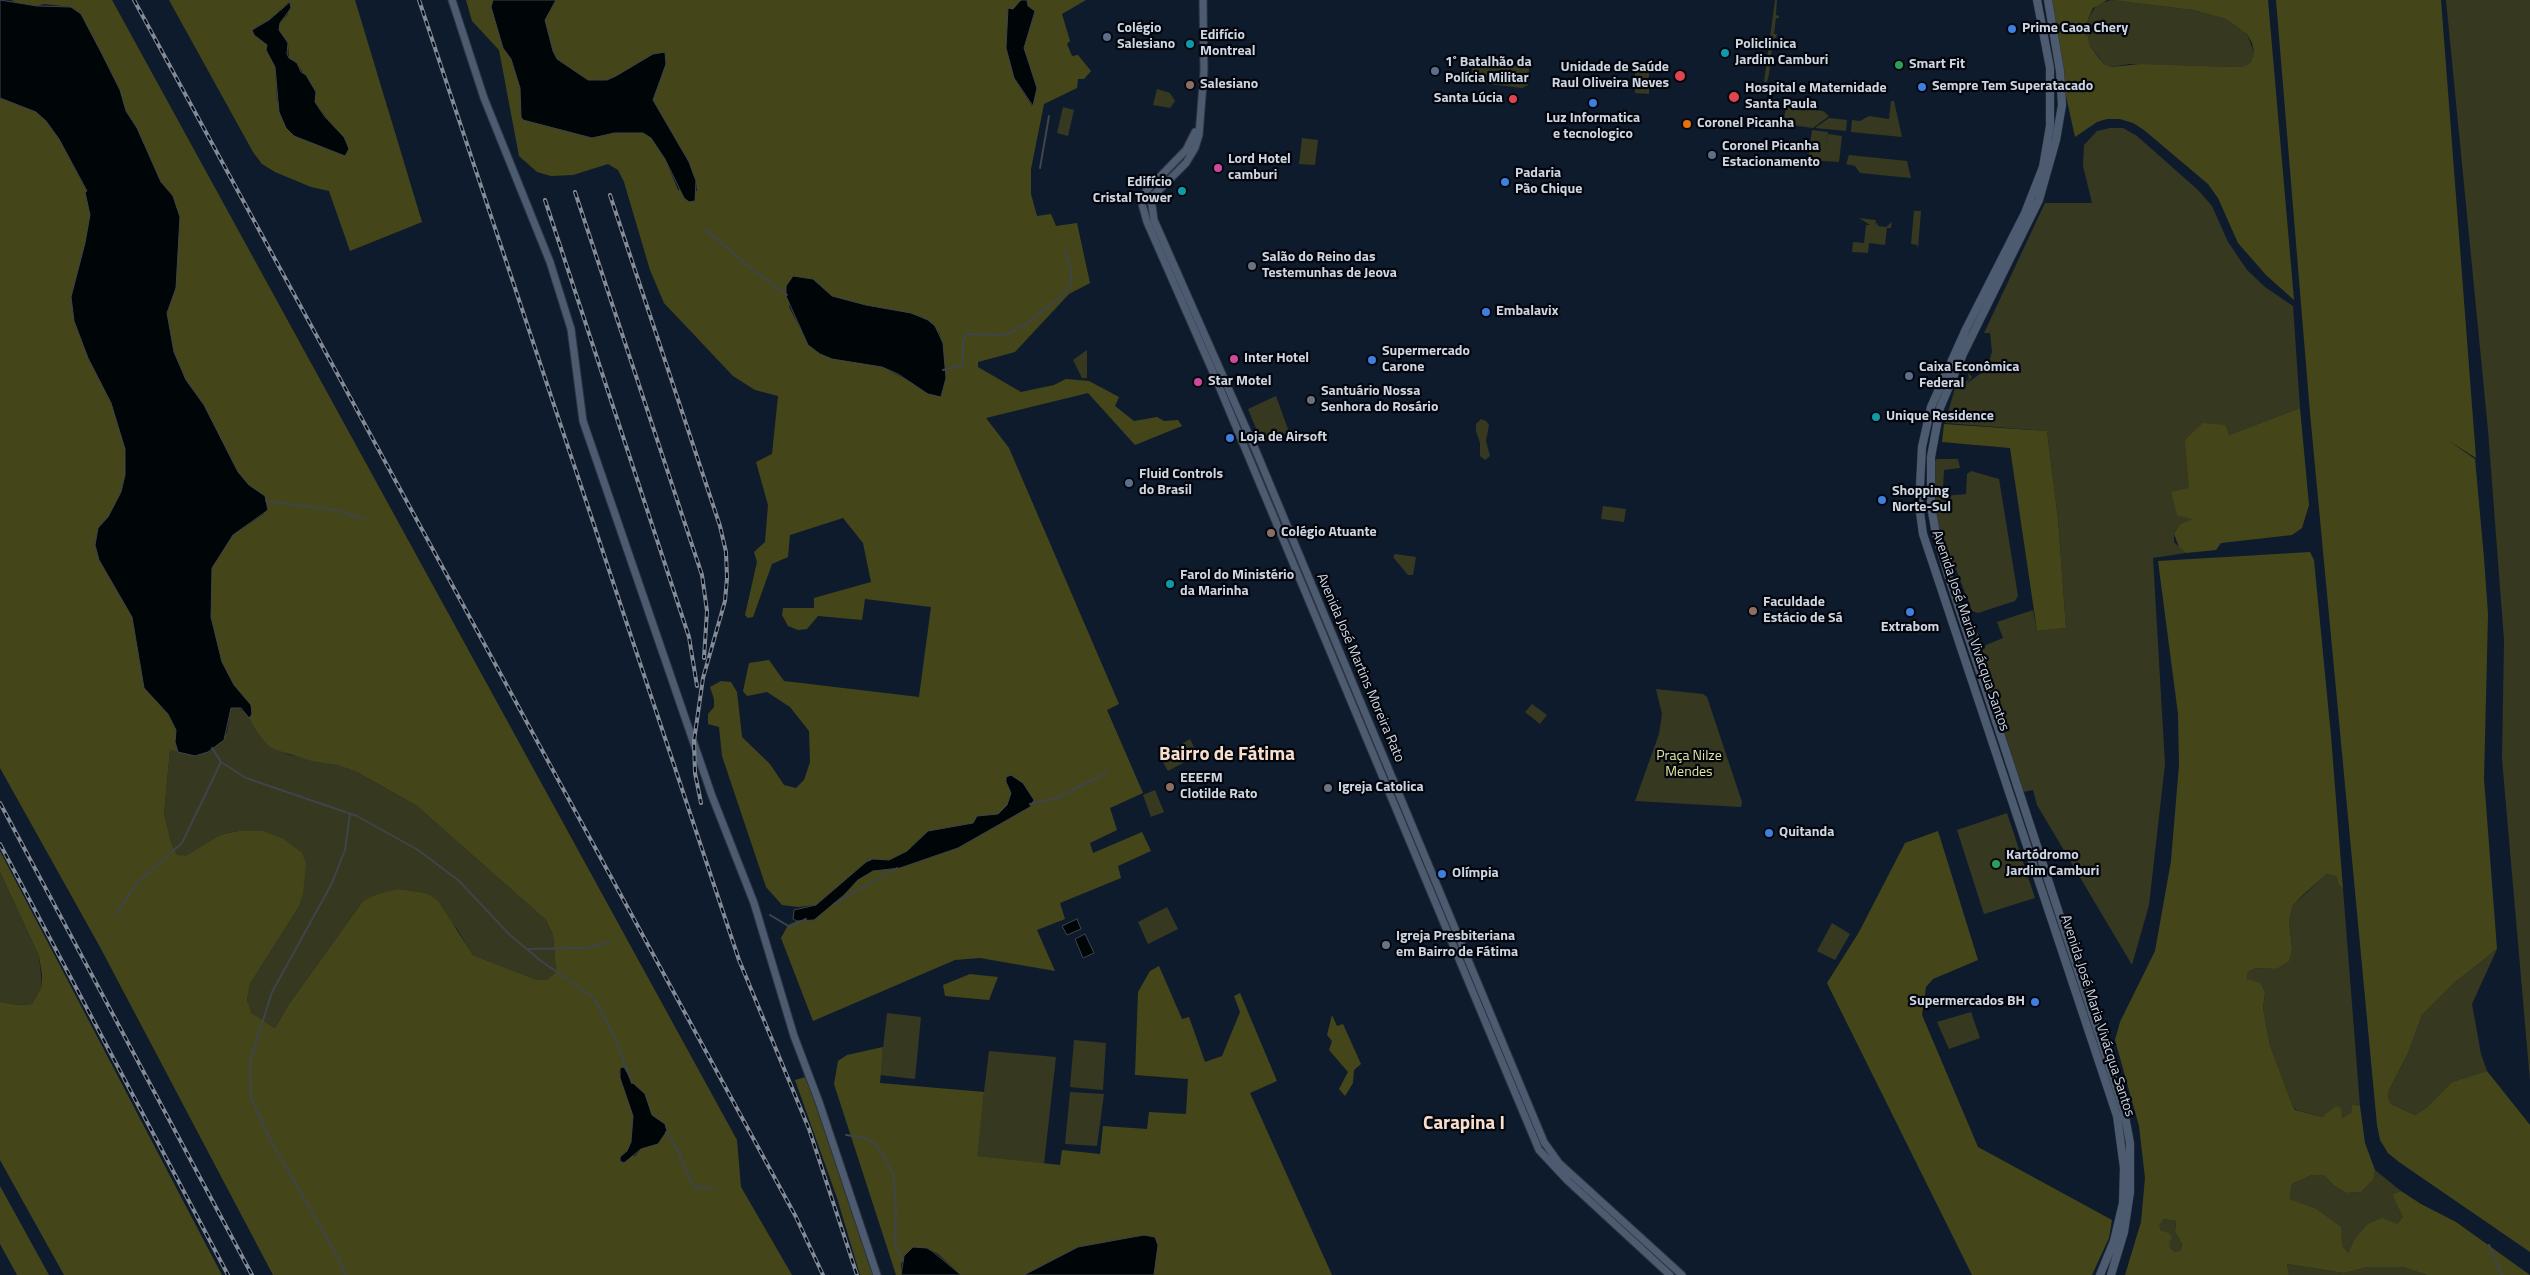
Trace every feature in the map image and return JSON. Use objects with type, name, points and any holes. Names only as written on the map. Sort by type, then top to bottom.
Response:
[{"type":"main road","name":"Avenida José Maria Vivácqua Santos","points":[[2037,0],[2050,68],[2050,126],[2043,167],[2025,213],[1959,344],[1931,407],[1922,446],[1919,505],[1923,534],[2118,1119],[2124,1168],[2122,1203],[2114,1241],[2100,1275]]},
{"type":"main road","name":"Avenida José Maria Vivácqua Santos","points":[[2048,0],[2060,71],[2062,105],[2056,140],[2039,200],[1963,354],[1940,408],[1931,457],[1931,506],[1936,534],[1947,572],[2125,1118],[2131,1158],[2129,1210],[2111,1275]]},
{"type":"street","points":[[452,0],[484,98],[550,262],[571,329],[583,421],[712,796],[754,902],[794,1036],[820,1102],[877,1275]]},
{"type":"street","points":[[1202,61],[1204,0]]},
{"type":"street","name":"Avenida José Martins Moreira Rato","points":[[1202,61],[1194,136],[1186,150],[1146,191],[1142,204],[1146,222],[1216,379],[1539,1150],[1576,1189],[1670,1275]]},
{"type":"street","name":"Avenida José Martins Moreira Rato","points":[[1202,61],[1200,126],[1197,142],[1186,163],[1153,194],[1150,203],[1154,220],[1256,451],[1544,1142],[1560,1163],[1682,1275]]},
{"type":"green space","points":[[11,0],[112,0],[737,1140],[741,1187],[792,1275],[273,1275],[100,947],[0,768],[0,98],[36,112],[46,121],[59,139],[87,192],[85,192],[90,215],[71,297],[74,321],[88,358],[111,403],[125,449],[125,475],[121,492],[108,517],[98,528],[95,545],[99,560],[132,617],[144,688],[168,714],[176,730],[178,752],[170,750],[164,814],[171,842],[177,855],[186,856],[220,835],[238,831],[264,831],[282,838],[302,853],[306,864],[303,893],[298,908],[250,984],[247,1000],[251,1013],[275,1028],[289,1004],[363,901],[378,894],[399,889],[426,893],[438,901],[473,955],[537,980],[547,980],[556,972],[553,935],[546,920],[417,806],[357,772],[337,765],[312,761],[276,750],[267,745],[256,731],[249,718],[251,716],[251,706],[234,685],[222,662],[211,617],[212,568],[233,535],[264,514],[265,496],[249,485],[238,472],[204,405],[186,380],[174,352],[167,313],[176,288],[173,196],[161,182],[137,128],[126,111],[120,90],[81,14],[71,7],[44,4],[37,6],[17,3]],"holes":[[[623,1067],[652,1115],[658,1144],[641,1149],[635,1156],[623,1154],[627,1151],[631,1142],[633,1124],[633,1116],[619,1071]]]},
{"type":"green space","points":[[169,0],[355,0],[422,222],[350,251],[329,191],[311,187],[275,172],[262,164],[253,152]],"holes":[[[289,2],[288,14],[280,23],[279,30],[288,43],[289,58],[297,63],[315,92],[315,102],[331,124],[344,137],[349,149],[345,155],[294,136],[286,128],[277,100],[275,67],[264,40],[254,35],[256,27],[269,20]]]},
{"type":"green space","points":[[466,0],[493,0],[491,7],[503,48],[511,59],[520,88],[521,117],[523,120],[592,138],[614,133],[643,133],[651,138],[665,159],[678,190],[697,191],[696,181],[689,162],[653,100],[662,76],[653,54],[607,80],[588,80],[557,59],[553,51],[545,20],[556,0],[1021,0],[1013,9],[1008,9],[1006,48],[1014,78],[1032,106],[1037,88],[1024,48],[1035,12],[1028,6],[1027,0],[1086,0],[1062,14],[1070,41],[1067,44],[1072,56],[1078,55],[1091,71],[1084,79],[1078,79],[1077,88],[1044,104],[1031,169],[1031,194],[1037,216],[1051,214],[1056,226],[1077,223],[1090,283],[1069,294],[1015,352],[978,362],[978,367],[1021,392],[1054,385],[1066,379],[1089,381],[1119,397],[1115,406],[1134,421],[1157,417],[1164,421],[1178,420],[1182,426],[1135,445],[1088,393],[986,418],[1009,448],[1119,704],[1107,710],[1143,793],[1110,808],[1117,830],[1090,843],[1093,853],[1142,832],[1151,851],[1118,866],[1121,878],[1060,903],[1065,919],[1037,930],[1055,971],[980,958],[955,960],[813,1021],[781,938],[788,925],[797,921],[814,920],[844,895],[858,880],[873,871],[900,868],[958,848],[1030,807],[1034,800],[1006,782],[1011,793],[1007,805],[998,814],[978,816],[973,823],[928,831],[907,851],[889,860],[873,859],[866,862],[816,905],[798,907],[782,905],[766,887],[722,756],[719,727],[708,724],[708,714],[714,707],[714,699],[710,687],[721,681],[731,682],[737,692],[742,737],[770,764],[784,785],[796,788],[804,780],[810,762],[809,731],[790,707],[767,692],[747,696],[743,691],[749,663],[769,660],[784,681],[919,697],[931,607],[865,599],[862,620],[818,616],[807,629],[798,630],[788,626],[782,615],[783,608],[814,608],[814,598],[871,582],[863,543],[843,518],[790,535],[788,557],[772,564],[753,617],[748,618],[745,615],[757,562],[754,552],[765,542],[768,505],[756,462],[772,454],[778,396],[755,390],[733,376],[664,303],[650,270],[624,182],[618,170],[608,164],[573,175],[551,176],[537,172],[519,156],[499,50],[472,21]],"holes":[[[793,276],[813,279],[832,296],[920,316],[928,320],[940,334],[946,378],[941,397],[882,367],[809,345],[789,307]]]},
{"type":"green space","points":[[1775,0],[1777,0],[1776,15],[1779,16],[1779,18],[1776,18],[1774,34],[1777,34],[1776,38],[1773,39],[1767,82],[1764,82]]},
{"type":"green space","points":[[2045,0],[2107,0],[2093,8],[2088,19],[2087,33],[2090,46],[2104,64],[2111,67],[2140,64],[2237,67],[2245,66],[2251,62],[2254,52],[2252,43],[2247,34],[2226,19],[2193,10],[2111,0],[2268,0],[2294,300],[2266,275],[2238,243],[2218,198],[2208,184],[2144,130],[2133,123],[2120,119],[2107,119],[2097,122],[2075,137]]},
{"type":"green space","points":[[2111,0],[2193,10],[2226,19],[2247,34],[2254,52],[2251,62],[2245,66],[2237,67],[2129,64],[2111,67],[2104,64],[2090,46],[2087,33],[2088,19],[2097,4]]},
{"type":"green space","points":[[2276,0],[2441,0],[2476,458],[2449,441],[2475,459],[2488,614],[2484,779],[2497,949],[2454,983],[2422,1015],[2408,1053],[2389,1090],[2388,1098],[2391,1104],[2415,1115],[2426,1108],[2452,1082],[2487,1071],[2530,1125],[2530,1252],[2399,1162],[2388,1153],[2380,1140],[2377,1125],[2310,413]]},
{"type":"green space","points":[[2446,0],[2530,0],[2530,1081],[2502,759],[2504,640],[2488,430]]},
{"type":"green space","points":[[1475,65],[1525,65],[1529,69],[1528,85],[1522,88],[1474,82],[1472,68]]},
{"type":"green space","points":[[1635,70],[1649,70],[1649,94],[1635,93]]},
{"type":"green space","points":[[1157,89],[1170,93],[1175,101],[1170,108],[1153,105]]},
{"type":"green space","points":[[1891,101],[1894,101],[1902,137],[1851,132],[1852,120],[1860,121],[1869,116],[1889,119]]},
{"type":"green space","points":[[1063,107],[1074,110],[1068,136],[1057,133]]},
{"type":"green space","points":[[1786,107],[1823,111],[1829,116],[1813,128],[1783,124]]},
{"type":"green space","points":[[1829,118],[1847,120],[1846,131],[1815,128]]},
{"type":"green space","points":[[2123,128],[2137,136],[2198,190],[2212,206],[2228,242],[2247,270],[2265,287],[2293,306],[2300,408],[2229,435],[2189,489],[2172,492],[2193,519],[2180,524],[2174,534],[2174,542],[2186,553],[2153,558],[2165,764],[2149,905],[2132,965],[2037,805],[2033,790],[2023,792],[1975,639],[1977,631],[1984,650],[1986,645],[2003,638],[1997,622],[2033,610],[2037,631],[2066,628],[2058,519],[2047,431],[1945,423],[1955,388],[1963,385],[1963,380],[1964,383],[1969,379],[1968,373],[1972,377],[1966,384],[1987,369],[1992,352],[1990,333],[1984,333],[2045,203],[2092,203],[2083,166],[2084,145],[2097,131]]},
{"type":"green space","points":[[1812,130],[1828,132],[1825,155],[1828,134],[1842,136],[1839,162],[1808,160]]},
{"type":"green space","points":[[1302,138],[1318,140],[1315,165],[1299,164]]},
{"type":"green space","points":[[1849,155],[1907,161],[1911,178],[1860,173],[1855,166],[1846,164]]},
{"type":"green space","points":[[1914,211],[1921,211],[1918,249],[1917,245],[1911,244]]},
{"type":"green space","points":[[1859,218],[1876,220],[1875,226],[1877,222],[1878,226],[1886,227],[1892,222],[1891,228],[1887,228],[1885,245],[1869,243],[1868,253],[1852,252],[1853,242],[1864,243],[1866,225],[1870,225]]},
{"type":"green space","points":[[1087,350],[1087,378],[1082,378],[1073,360]]},
{"type":"green space","points":[[1276,396],[1289,432],[1262,443],[1248,409]]},
{"type":"green space","points":[[2300,408],[2309,505],[2302,528],[2292,535],[2221,543],[2216,550],[2186,553],[2179,547],[2174,534],[2180,524],[2192,519],[2177,515],[2171,492],[2189,488],[2185,440],[2203,423],[2225,425],[2229,435]]},
{"type":"green space","points":[[1481,419],[1489,425],[1486,441],[1490,456],[1485,460],[1480,456],[1480,443],[1476,431],[1476,424]]},
{"type":"green space","points":[[1944,424],[2047,431],[2058,519],[2066,628],[2037,631],[2010,448],[1942,442]]},
{"type":"green space","points":[[1937,459],[1958,459],[1960,468],[1944,470],[1943,489],[1940,489],[1941,500],[1945,496],[1966,494],[1967,474],[1971,471],[1999,479],[2018,596],[2015,601],[1978,613],[1972,611],[1956,569],[1942,544],[1938,528],[1934,488],[1934,462]]},
{"type":"green space","points":[[1603,506],[1626,509],[1624,522],[1601,519]]},
{"type":"green space","points":[[2310,552],[2314,560],[2343,889],[2339,885],[2336,876],[2327,874],[2304,894],[2293,905],[2289,920],[2292,948],[2289,961],[2276,969],[2256,968],[2248,972],[2247,979],[2260,983],[2265,993],[2263,1008],[2270,1045],[2295,1110],[2322,1117],[2336,1106],[2341,1108],[2342,1119],[2351,1113],[2352,1104],[2360,1106],[2365,1143],[2375,1170],[2374,1179],[2361,1192],[2347,1193],[2334,1186],[2324,1175],[2312,1175],[2292,1184],[2289,1199],[2316,1209],[2341,1227],[2342,1246],[2348,1253],[2354,1240],[2368,1224],[2382,1218],[2397,1224],[2403,1217],[2393,1194],[2401,1191],[2421,1204],[2456,1222],[2530,1275],[2427,1275],[2403,1267],[2368,1267],[2344,1273],[2287,1264],[2289,1275],[2125,1275],[2141,1222],[2145,1178],[2139,1126],[2115,1040],[2120,1022],[2155,951],[2171,861],[2179,765],[2178,714],[2158,561]],"holes":[[[2164,1219],[2176,1221],[2175,1232],[2182,1244],[2181,1250],[2175,1252],[2170,1248],[2169,1242],[2172,1238],[2169,1233],[2161,1231],[2159,1225]]]},
{"type":"green space","points":[[1395,554],[1416,557],[1413,575],[1408,575],[1393,557]]},
{"type":"green space","name":"Praça Nilze Mendes","points":[[1656,689],[1703,694],[1707,697],[1742,802],[1741,807],[1635,801],[1659,734],[1662,714]]},
{"type":"green space","points":[[1532,704],[1547,715],[1540,724],[1525,712]]},
{"type":"green space","points":[[236,706],[247,714],[256,731],[267,745],[290,755],[337,765],[357,772],[417,806],[546,920],[553,935],[556,972],[547,980],[537,980],[473,955],[457,929],[426,893],[399,889],[363,901],[289,1004],[275,1028],[250,1013],[247,1000],[250,984],[298,908],[282,838],[264,831],[238,831],[220,835],[186,857],[177,855],[171,842],[164,814],[170,750],[195,756],[227,733],[231,708]]},
{"type":"green space","points":[[1190,739],[1198,755],[1168,771],[1160,757]]},
{"type":"green space","points":[[1155,790],[1164,812],[1151,817],[1143,795]]},
{"type":"green space","name":"Kartódromo Jardim Camburi","points":[[2007,813],[2035,898],[1984,914],[1957,830]]},
{"type":"green space","points":[[1938,831],[1978,960],[1933,979],[1926,987],[1922,1015],[1978,1147],[2112,1220],[2109,1238],[2092,1275],[1972,1275],[1827,983],[1859,932],[1905,843]]},
{"type":"green space","points":[[0,851],[222,1275],[64,1275],[0,1160],[0,1002],[18,1005],[32,1004],[42,986],[42,975],[39,956],[0,872]]},
{"type":"green space","points":[[0,872],[39,956],[42,986],[32,1004],[18,1005],[0,1002]]},
{"type":"green space","points":[[2327,874],[2336,876],[2339,885],[2343,889],[2360,1106],[2352,1104],[2351,1113],[2342,1120],[2333,1110],[2322,1117],[2296,1110],[2290,1101],[2270,1045],[2263,1008],[2265,993],[2247,979],[2248,972],[2256,968],[2276,969],[2292,948],[2289,920],[2293,905]]},
{"type":"green space","points":[[1167,907],[1178,929],[1148,944],[1138,922]]},
{"type":"green space","points":[[1832,923],[1850,934],[1835,960],[1817,951]]},
{"type":"green space","points":[[2497,949],[2472,1004],[2481,1054],[2487,1071],[2452,1082],[2426,1108],[2415,1115],[2391,1104],[2388,1098],[2389,1090],[2408,1053],[2422,1015],[2454,983]]},
{"type":"green space","points":[[1159,966],[1182,1019],[1189,1017],[1205,1062],[1222,1056],[1240,1012],[1234,996],[1240,993],[1277,1081],[1250,1093],[1332,1275],[1154,1275],[1154,1262],[1157,1254],[1136,1236],[1078,1247],[1024,1275],[961,1275],[938,1254],[927,1248],[901,1263],[901,1275],[896,1275],[834,1084],[838,1061],[847,1055],[883,1047],[880,1083],[984,1092],[977,1156],[1060,1165],[1062,1150],[1100,1154],[1103,1126],[1147,1129],[1149,1112],[1186,1114],[1188,1079],[1135,1075],[1138,992],[1150,971]]},
{"type":"green space","points":[[970,974],[998,977],[989,1000],[945,996],[943,985]]},
{"type":"green space","points":[[1971,1012],[1980,1038],[1949,1049],[1937,1022]]},
{"type":"green space","points":[[887,1013],[921,1017],[915,1079],[880,1075]]},
{"type":"green space","points":[[1332,1015],[1337,1026],[1343,1024],[1361,1064],[1354,1070],[1353,1083],[1345,1096],[1339,1089],[1348,1072],[1329,1050],[1332,1041],[1327,1035]]},
{"type":"green space","points":[[1074,1040],[1106,1043],[1103,1090],[1070,1087]]},
{"type":"green space","points":[[989,1051],[1056,1057],[1044,1164],[976,1156]]},
{"type":"green space","points":[[809,1076],[875,1275],[860,1275],[837,1198],[795,1080]]},
{"type":"green space","points":[[1070,1092],[1104,1094],[1097,1146],[1065,1144]]},
{"type":"green space","points":[[2375,1170],[2401,1191],[2394,1194],[2397,1206],[2403,1217],[2397,1224],[2354,1240],[2348,1253],[2288,1200],[2292,1184],[2312,1175],[2324,1175],[2334,1186],[2347,1193],[2361,1192],[2374,1179]]},
{"type":"green space","points":[[0,1186],[49,1275],[17,1275],[0,1244]]},
{"type":"green space","points":[[2164,1219],[2176,1221],[2175,1232],[2182,1244],[2181,1250],[2175,1252],[2170,1248],[2158,1225]]},
{"type":"green space","points":[[2287,1264],[2344,1273],[2368,1267],[2403,1267],[2427,1275],[2289,1275]]},
{"type":"shaded area","points":[[0,0],[37,6],[71,7],[81,14],[120,90],[126,111],[137,128],[161,182],[173,196],[180,217],[176,288],[167,313],[174,352],[186,380],[204,405],[238,472],[249,485],[265,496],[268,510],[233,535],[212,568],[211,617],[222,662],[234,685],[251,705],[252,714],[249,718],[241,708],[231,708],[224,740],[208,752],[195,756],[178,752],[175,742],[176,730],[168,714],[144,688],[132,617],[99,560],[95,545],[98,528],[108,517],[121,492],[125,475],[125,449],[111,403],[88,358],[74,321],[71,297],[90,215],[85,192],[87,191],[59,139],[46,121],[36,112],[0,98]]},
{"type":"shaded area","points":[[493,0],[556,0],[545,20],[553,51],[557,59],[588,80],[607,80],[653,54],[665,52],[666,64],[653,100],[689,162],[696,181],[695,201],[689,202],[684,198],[665,159],[651,138],[643,133],[614,133],[592,138],[523,120],[521,117],[520,88],[511,59],[503,48],[491,7]]},
{"type":"shaded area","points":[[1021,0],[1027,0],[1028,6],[1035,11],[1024,48],[1037,88],[1033,106],[1014,78],[1006,48],[1008,8],[1013,9]]},
{"type":"shaded area","points":[[290,2],[291,8],[280,23],[279,30],[288,43],[287,54],[289,58],[297,63],[301,72],[306,75],[316,92],[315,102],[325,117],[344,137],[349,149],[345,156],[294,136],[286,128],[279,112],[275,67],[266,50],[267,45],[254,35],[252,30],[269,20]]},
{"type":"shaded area","points":[[793,276],[813,279],[832,296],[866,305],[911,313],[928,320],[935,326],[943,343],[946,378],[941,397],[928,394],[898,374],[882,367],[832,359],[820,354],[808,345],[786,296],[786,286]]},
{"type":"shaded area","points":[[1011,775],[1023,783],[1034,800],[1030,807],[958,848],[900,868],[873,871],[858,880],[844,895],[814,920],[797,921],[793,919],[794,910],[816,905],[866,862],[873,859],[889,860],[907,851],[928,831],[973,823],[977,816],[998,814],[1007,805],[1011,793],[1006,777]]},
{"type":"shaded area","points":[[1077,919],[1081,929],[1067,935],[1062,926]]},
{"type":"shaded area","points":[[1085,934],[1094,953],[1083,958],[1075,939]]},
{"type":"shaded area","points":[[624,1067],[633,1083],[645,1094],[652,1115],[665,1124],[667,1131],[658,1144],[641,1149],[624,1163],[620,1161],[620,1157],[627,1151],[631,1142],[633,1116],[620,1078],[620,1068]]},
{"type":"shaded area","points":[[1144,1235],[1155,1237],[1158,1245],[1154,1275],[1024,1275],[1078,1247]]},
{"type":"shaded area","points":[[913,1247],[927,1248],[961,1275],[901,1275],[904,1256]]},
{"type":"waterway","points":[[1040,168],[1049,116]]},
{"type":"waterway","points":[[705,229],[752,269],[787,295]]},
{"type":"waterway","points":[[963,364],[963,342],[966,334],[1005,335],[1025,325],[1066,292],[1070,284],[1071,272],[1066,251]]},
{"type":"waterway","points":[[943,370],[962,365]]},
{"type":"waterway","points":[[266,501],[336,510],[364,519]]},
{"type":"waterway","points":[[212,748],[221,762],[246,778],[357,816],[418,850],[458,880],[510,935],[541,961],[594,998],[616,1040],[632,1083]]},
{"type":"waterway","points":[[116,914],[137,883],[182,843],[221,762]]},
{"type":"waterway","points":[[1030,804],[1057,798],[1108,772]]},
{"type":"waterway","points":[[346,1275],[271,1141],[251,1098],[250,1062],[272,992],[331,885],[345,850],[350,814]]},
{"type":"waterway","points":[[834,904],[897,868]]},
{"type":"waterway","points":[[770,915],[790,927],[806,919]]},
{"type":"waterway","points":[[527,949],[586,948],[610,942]]},
{"type":"waterway","points":[[666,1132],[676,1147],[692,1183],[696,1187],[704,1189],[714,1188]]},
{"type":"waterway","points":[[846,1135],[862,1137],[875,1143],[893,1174],[896,1208],[895,1244],[903,1260]]},
{"type":"waterway","points":[[2489,1245],[2502,1275]]},
{"type":"railway","points":[[134,0],[796,1217],[823,1275]]},
{"type":"railway","points":[[419,0],[739,960],[809,1129],[857,1275]]},
{"type":"railway","points":[[575,192],[702,575],[707,611],[704,658]]},
{"type":"railway","points":[[610,195],[720,526],[726,552],[727,578],[725,601],[703,678],[694,741],[695,773],[701,803]]},
{"type":"railway","points":[[545,200],[689,637],[697,686]]},
{"type":"railway","points":[[0,803],[252,1275]]},
{"type":"railway","points":[[0,844],[228,1275]]},
{"type":"place","name":"Prime Caoa Chery","points":[[2012,29]]},
{"type":"place","name":"Colégio Salesiano","points":[[1107,37]]},
{"type":"place","name":"Edifício Montreal","points":[[1190,44]]},
{"type":"place","name":"Policlinica Jardim Camburi","points":[[1725,53]]},
{"type":"place","name":"Smart Fit","points":[[1899,65]]},
{"type":"place","name":"1˚ Batalhão da Polícia Militar","points":[[1435,71]]},
{"type":"place","name":"Unidade de Saúde Raul Oliveira Neves","points":[[1680,76]]},
{"type":"place","name":"Salesiano","points":[[1190,85]]},
{"type":"place","name":"Sempre Tem Superatacado","points":[[1922,87]]},
{"type":"place","name":"Hospital e Maternidade Santa Paula","points":[[1734,97]]},
{"type":"place","name":"Santa Lúcia","points":[[1513,99]]},
{"type":"place","name":"Luz Informatica e tecnologico","points":[[1593,103]]},
{"type":"place","name":"Coronel Picanha","points":[[1687,124]]},
{"type":"place","name":"Coronel Picanha Estacionamento","points":[[1712,155]]},
{"type":"place","name":"Lord Hotel camburi","points":[[1218,168]]},
{"type":"place","name":"Padaria Pão Chique","points":[[1505,182]]},
{"type":"place","name":"Edifício Cristal Tower","points":[[1182,191]]},
{"type":"place","name":"Salão do Reino das Testemunhas de Jeova","points":[[1252,266]]},
{"type":"place","name":"Embalavix","points":[[1486,312]]},
{"type":"place","name":"Inter Hotel","points":[[1234,359]]},
{"type":"place","name":"Supermercado Carone","points":[[1372,360]]},
{"type":"place","name":"Caixa Econômica Federal","points":[[1909,376]]},
{"type":"place","name":"Star Motel","points":[[1198,382]]},
{"type":"place","name":"Santuário Nossa Senhora do Rosário","points":[[1311,400]]},
{"type":"place","name":"Unique Residence","points":[[1876,417]]},
{"type":"place","name":"Loja de Airsoft","points":[[1230,438]]},
{"type":"place","name":"Fluid Controls do Brasil","points":[[1129,483]]},
{"type":"place","name":"Shopping Norte-Sul","points":[[1882,500]]},
{"type":"place","name":"Colégio Atuante","points":[[1271,533]]},
{"type":"place","name":"Farol do Ministério da Marinha","points":[[1170,584]]},
{"type":"place","name":"Faculdade Estácio de Sá","points":[[1753,611]]},
{"type":"place","name":"Extrabom","points":[[1910,612]]},
{"type":"place","name":"EEEFM Clotilde Rato","points":[[1170,787]]},
{"type":"place","name":"Igreja Catolica","points":[[1328,788]]},
{"type":"place","name":"Quitanda","points":[[1769,833]]},
{"type":"place","name":"Kartódromo Jardim Camburi","points":[[1996,864]]},
{"type":"place","name":"Olímpia","points":[[1442,874]]},
{"type":"place","name":"Igreja Presbiteriana em Bairro de Fátima","points":[[1386,945]]},
{"type":"place","name":"Supermercados BH","points":[[2035,1002]]},
{"type":"district","name":"Bairro de Fátima","points":[[1227,755]]},
{"type":"district","name":"Carapina I","points":[[1464,1124]]}]
